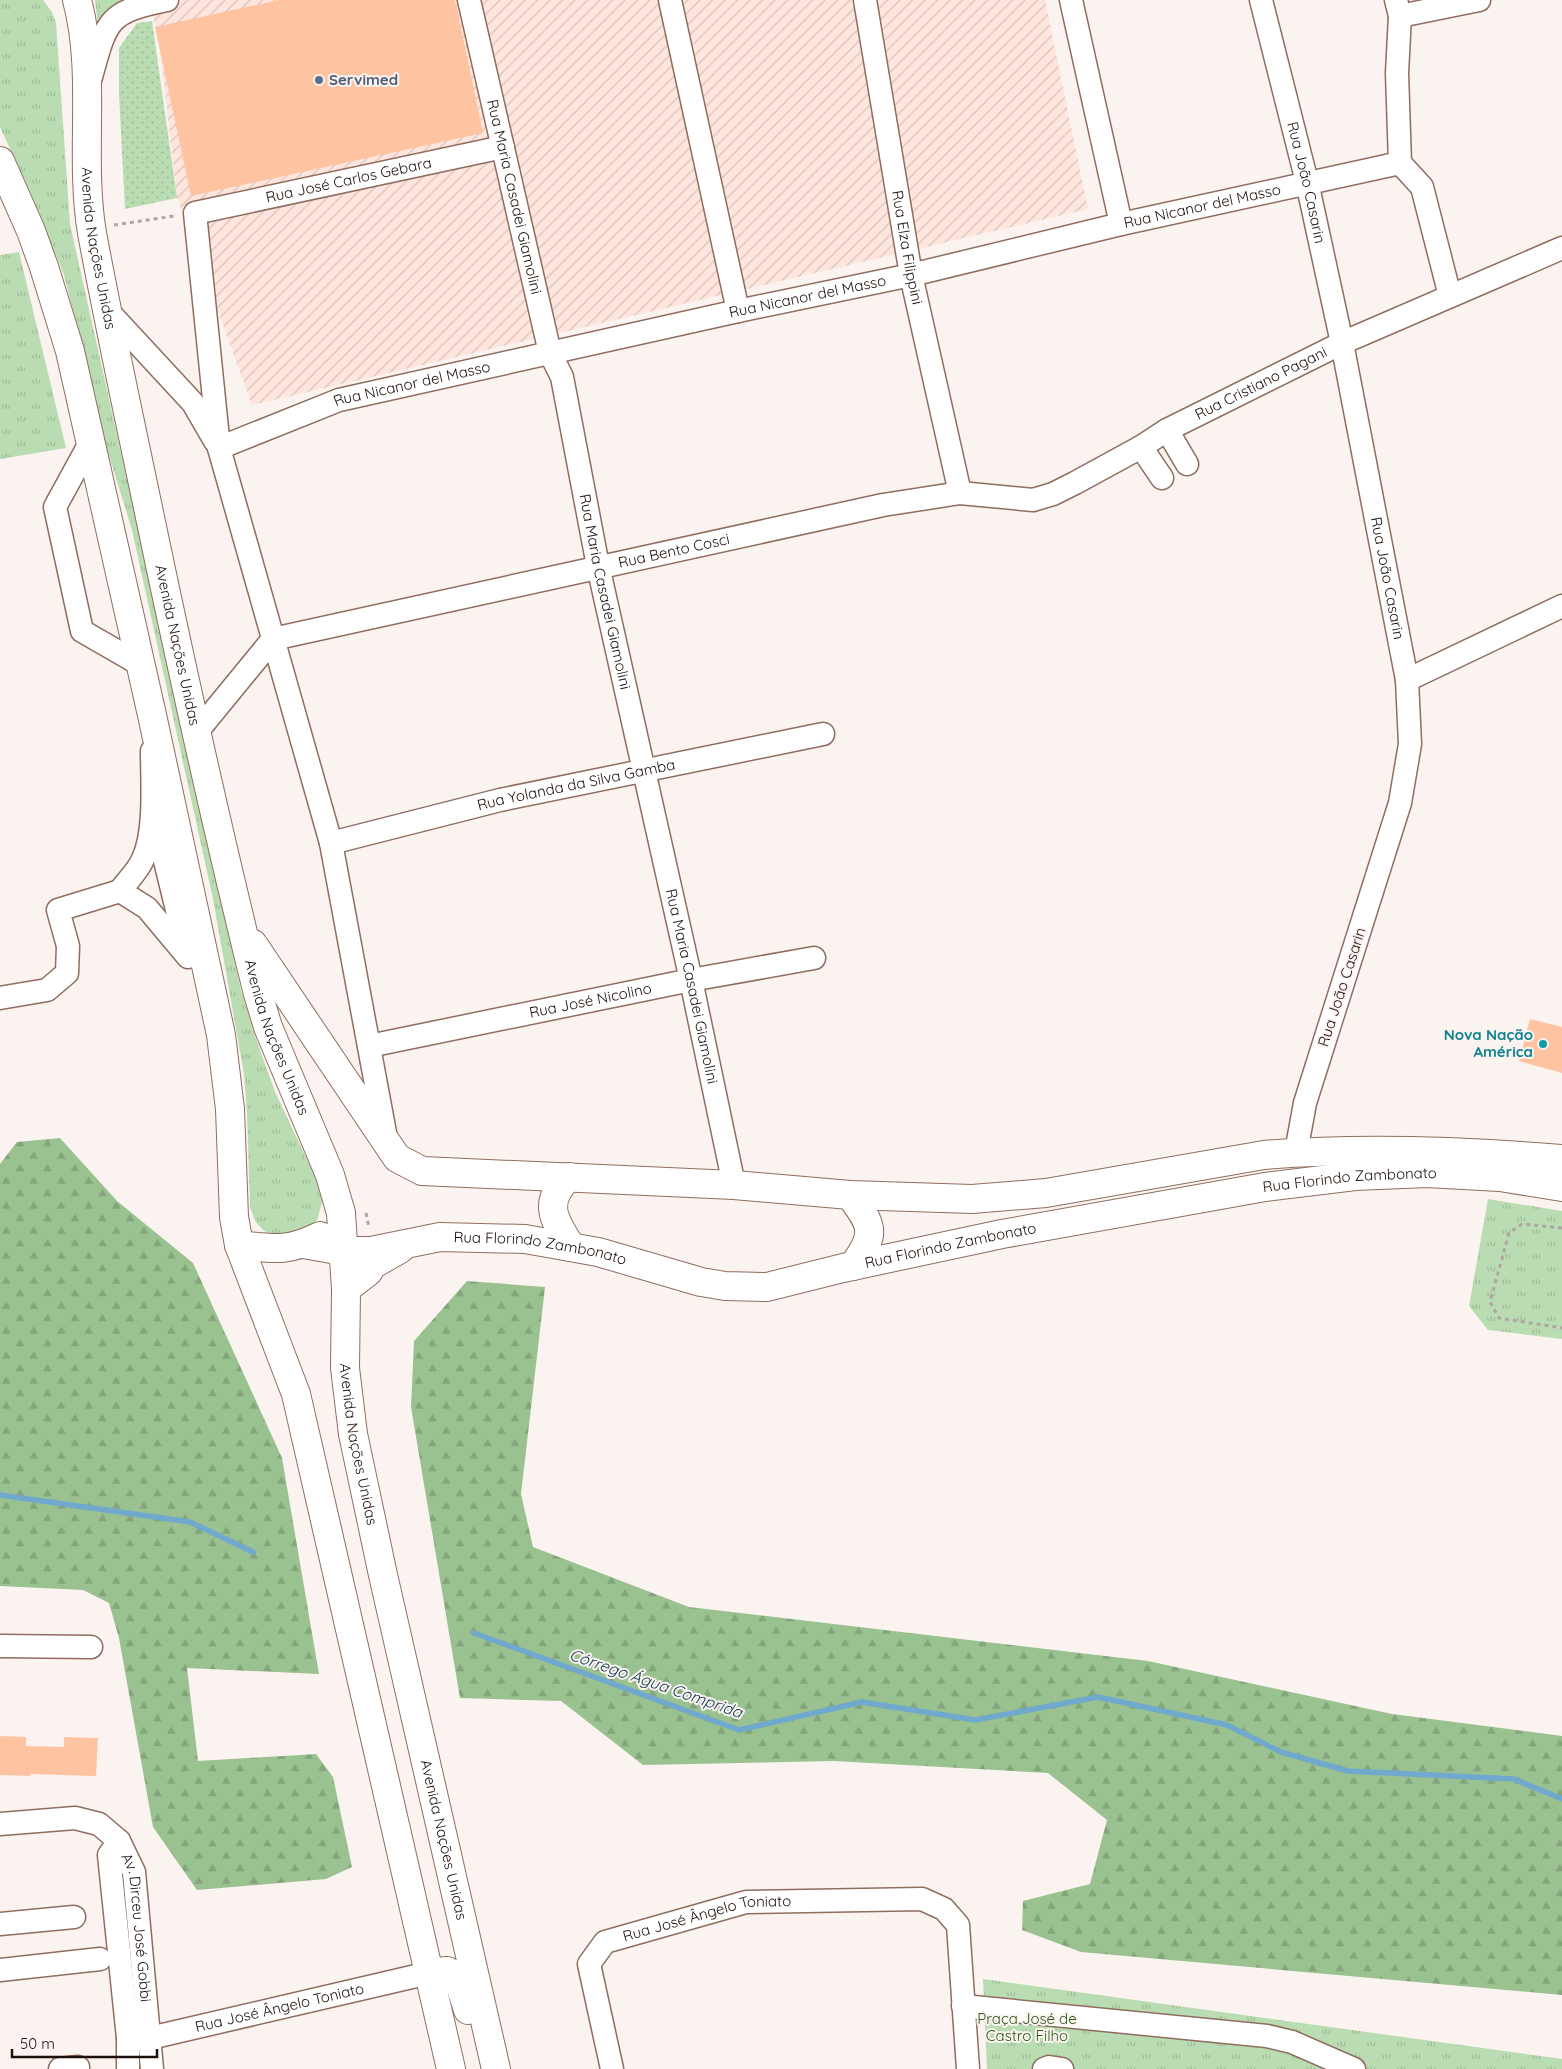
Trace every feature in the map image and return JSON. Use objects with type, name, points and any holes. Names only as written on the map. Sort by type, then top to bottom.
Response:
[{"type":"main road","points":[[65,0],[80,12]]},
{"type":"main road","name":"Avenida Nações Unidas","points":[[80,12],[92,228],[106,310],[196,733],[258,994],[268,1027],[330,1175],[341,1213],[346,1289],[344,1368],[353,1434],[385,1585],[496,2069]]},
{"type":"main road","points":[[0,161],[31,231],[70,351],[141,665],[221,1035],[230,1110],[234,1217],[240,1245],[296,1394],[451,2069]]},
{"type":"main road","name":"Rua Florindo Zambonato","points":[[241,927],[397,1158],[422,1171],[734,1184],[850,1195],[972,1199],[1046,1193],[1264,1155],[1296,1152],[1393,1151],[1497,1154],[1562,1159]]},
{"type":"main road","name":"Rua Florindo Zambonato","points":[[303,1244],[343,1251],[371,1251],[440,1237],[525,1239],[598,1252],[701,1282],[725,1286],[767,1287],[1012,1232],[1265,1187],[1355,1176],[1436,1174],[1500,1177],[1562,1186]]},
{"type":"main road","points":[[569,1177],[557,1191],[553,1206],[554,1220],[571,1247]]},
{"type":"main road","points":[[850,1195],[864,1214],[870,1232],[867,1247],[854,1266]]},
{"type":"main road","points":[[240,1245],[285,1249],[303,1244],[326,1233],[341,1213]]},
{"type":"main road","points":[[346,1289],[368,1272],[372,1265],[400,1249],[440,1237]]},
{"type":"main road","points":[[429,1974],[447,1971],[457,1976],[462,1985],[480,2059],[492,2069]]},
{"type":"street","points":[[86,95],[100,43],[112,21],[128,9],[167,0]]},
{"type":"street","name":"Rua Maria Casadei Giamolini","points":[[469,0],[550,353],[562,376],[598,566],[691,980],[734,1184]]},
{"type":"street","points":[[670,0],[738,310]]},
{"type":"street","name":"Rua Elza Filippini","points":[[865,0],[911,275],[960,493]]},
{"type":"street","points":[[1072,0],[1121,224]]},
{"type":"street","name":"Rua João Casarin","points":[[1261,0],[1307,182],[1342,343],[1407,680],[1410,744],[1400,802],[1305,1103],[1296,1152]]},
{"type":"street","points":[[1450,296],[1422,187],[1400,163],[1397,73],[1398,8],[1480,0]]},
{"type":"street","name":"Rua José Carlos Gebara","points":[[195,213],[503,147]]},
{"type":"street","name":"Rua Nicanor del Masso","points":[[219,448],[339,400],[738,310],[911,275],[1121,224],[1400,163]]},
{"type":"street","points":[[195,213],[219,448],[331,843],[386,1140]]},
{"type":"street","name":"Rua Cristiano Pagani","points":[[960,493],[1033,500],[1053,494],[1141,447],[1167,430],[1342,343],[1562,248]]},
{"type":"street","points":[[106,310],[193,403],[219,448]]},
{"type":"street","points":[[1167,430],[1187,464]]},
{"type":"street","points":[[90,443],[55,507],[82,632],[141,665]]},
{"type":"street","points":[[1141,447],[1162,478]]},
{"type":"street","name":"Rua Bento Cosci","points":[[273,639],[598,566],[883,505],[960,493]]},
{"type":"street","points":[[1407,680],[1562,606]]},
{"type":"street","points":[[196,733],[273,639]]},
{"type":"street","points":[[0,998],[47,990],[67,974],[68,946],[58,910],[120,891],[143,860],[152,809],[152,715]]},
{"type":"street","name":"Rua Yolanda da Silva Gamba","points":[[331,843],[500,800],[823,734]]},
{"type":"street","points":[[152,809],[188,957],[221,1035]]},
{"type":"street","points":[[120,891],[147,908],[188,957]]},
{"type":"street","name":"Rua José Nicolino","points":[[369,1046],[691,980],[814,958]]},
{"type":"street","points":[[0,1646],[91,1646]]},
{"type":"street","name":"Av. Dirceu José Gobbi","points":[[0,1824],[75,1818],[98,1824],[119,1840],[109,1855],[139,2038],[152,2069]]},
{"type":"street","name":"Rua José Ângelo Toniato","points":[[612,2069],[589,1964],[605,1942],[746,1902],[922,1899],[944,1909],[958,1925],[963,2006]]},
{"type":"street","points":[[0,1924],[74,1917]]},
{"type":"street","points":[[0,1970],[100,1959]]},
{"type":"street","name":"Rua José Ângelo Toniato","points":[[139,2038],[429,1974]]},
{"type":"street","points":[[968,2069],[963,2006],[1267,2036],[1292,2042],[1354,2069]]},
{"type":"street","name":"Av. Dirceu José Gobbi","points":[[128,2069],[139,2038]]},
{"type":"street","points":[[1044,2069],[1049,2067],[1062,2069]]},
{"type":"path","points":[[92,228],[195,213]]},
{"type":"path","points":[[1562,1228],[1522,1224],[1509,1233],[1490,1302],[1499,1318],[1562,1328]]},
{"type":"shaded area","points":[[149,0],[1045,0],[1088,209],[252,405],[177,198],[159,40]]},
{"type":"green space","points":[[0,0],[43,0],[52,12],[56,23],[70,224],[241,990],[276,1094],[313,1172],[323,1199],[317,1220],[309,1230],[296,1235],[272,1235],[263,1230],[255,1221],[250,1207],[244,1074],[213,899],[132,530],[91,397],[82,347],[64,275],[30,192],[0,127]]},
{"type":"green space","points":[[95,0],[127,0],[98,26]]},
{"type":"green space","points":[[152,21],[177,198],[125,209],[119,94],[119,48],[137,23]]},
{"type":"green space","points":[[19,252],[66,448],[0,459],[0,255]]},
{"type":"green space","points":[[60,1138],[117,1201],[193,1263],[282,1458],[319,1674],[187,1668],[198,1761],[316,1754],[333,1777],[352,1867],[326,1879],[197,1890],[153,1827],[119,1638],[109,1603],[83,1590],[0,1586],[0,1164],[17,1142]]},
{"type":"green space","points":[[1488,1199],[1562,1211],[1562,1339],[1488,1330],[1469,1306]]},
{"type":"green space","points":[[467,1281],[545,1287],[521,1494],[533,1547],[689,1607],[1148,1661],[1392,1714],[1562,1736],[1562,1995],[1081,1952],[1022,1930],[1023,1901],[1090,1884],[1107,1820],[1048,1773],[834,1761],[643,1765],[561,1701],[460,1698],[411,1407],[414,1341]]},
{"type":"green space","name":"Praça José de Castro Filho","points":[[983,1979],[1562,2059],[1562,2069],[987,2069]]},
{"type":"building","name":"Servimed","points":[[279,0],[455,0],[483,133],[191,196],[155,27]]},
{"type":"building","name":"Nova Nação América","points":[[1530,1019],[1562,1027],[1562,1073],[1519,1061]]},
{"type":"building","points":[[0,1736],[26,1737],[26,1746],[64,1747],[64,1737],[98,1738],[96,1776],[0,1775]]},
{"type":"waterway","name":"Córrego Água Comprida","points":[[0,1495],[190,1522],[253,1552]]},
{"type":"waterway","name":"Córrego Água Comprida","points":[[474,1633],[739,1730],[862,1702],[975,1720],[1098,1697],[1227,1725],[1281,1752],[1348,1771],[1514,1779],[1562,1799]]},
{"type":"place","name":"Servimed","points":[[319,80]]},
{"type":"place","name":"Nova Nação América","points":[[1543,1044]]}]
